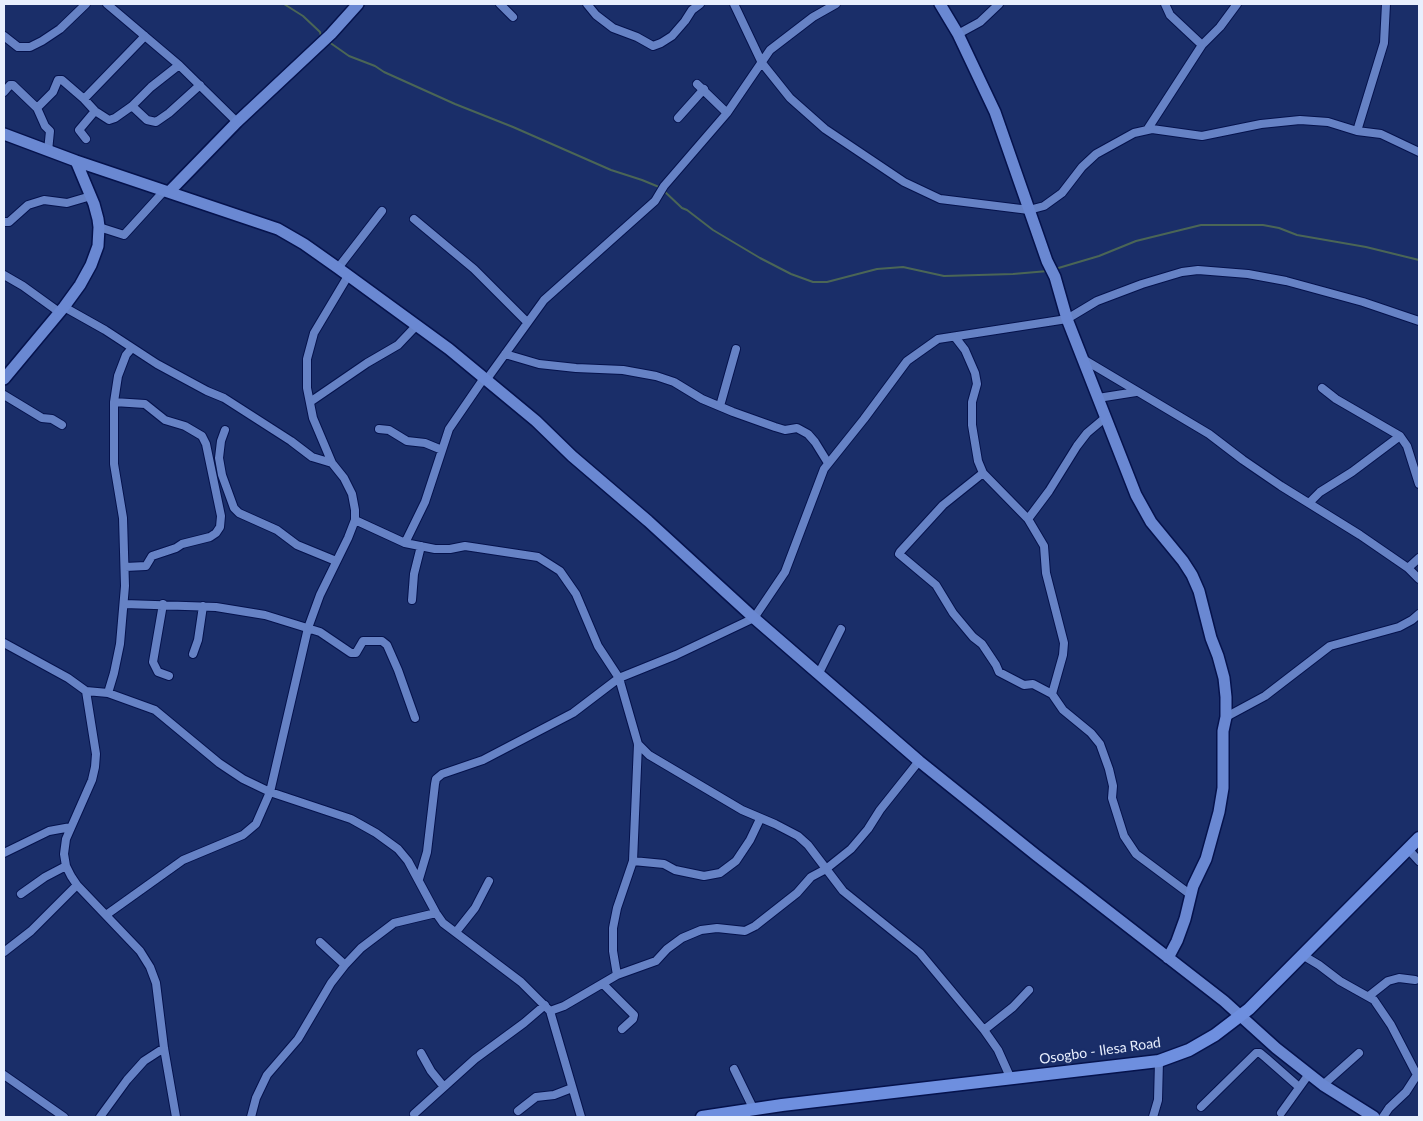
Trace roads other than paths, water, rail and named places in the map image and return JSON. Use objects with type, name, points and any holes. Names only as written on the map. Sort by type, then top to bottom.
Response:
[{"type":"main road","points":[[166,191],[331,34],[358,4]]},
{"type":"main road","points":[[940,4],[958,34],[995,112],[1047,261],[1055,277],[1067,319],[1136,494],[1147,515],[1192,575],[1199,591],[1224,678],[1226,717],[1223,731],[1223,788],[1219,812],[1206,859],[1193,886],[1185,919],[1168,958]]},
{"type":"main road","points":[[4,134],[76,161],[278,229],[304,244],[417,324],[536,420],[572,456],[648,520],[754,618],[920,761],[1036,855],[1224,1001],[1276,1048],[1323,1085],[1374,1117]]},
{"type":"main road","points":[[4,379],[80,285],[91,265],[98,246],[99,227],[91,196],[76,161]]},
{"type":"main road","name":"Osogbo - Ilesa Road","points":[[702,1117],[1159,1061],[1189,1050],[1240,1017],[1304,956],[1419,838]]},
{"type":"street","points":[[4,36],[18,47],[30,47],[60,29],[86,4]]},
{"type":"street","points":[[106,4],[179,65],[237,122]]},
{"type":"street","points":[[500,4],[513,17]]},
{"type":"street","points":[[587,4],[596,15],[613,28],[637,37],[653,46],[672,36],[692,10],[700,4]]},
{"type":"street","points":[[734,4],[762,63],[790,98],[825,129],[904,182],[940,199],[1030,210],[1044,206],[1062,193],[1082,166],[1096,154],[1134,132],[1152,129],[1202,136],[1261,124],[1300,120],[1328,122],[1357,132],[1381,134],[1419,152]]},
{"type":"street","points":[[405,543],[425,502],[449,429],[544,300],[655,201],[664,186],[728,113],[770,50],[813,17],[836,4]]},
{"type":"street","points":[[958,34],[980,22],[999,4]]},
{"type":"street","points":[[1165,4],[1170,15],[1202,45]]},
{"type":"street","points":[[1147,130],[1202,45],[1220,27],[1237,4]]},
{"type":"street","points":[[1357,132],[1384,44],[1386,4]]},
{"type":"street","points":[[84,99],[145,36]]},
{"type":"street","points":[[37,108],[54,92],[58,80],[62,80],[95,111],[109,120],[132,106],[151,86],[179,65]]},
{"type":"street","points":[[697,84],[728,113]]},
{"type":"street","points":[[4,92],[12,85],[37,108],[45,126],[50,131],[48,150]]},
{"type":"street","points":[[132,106],[147,120],[156,122],[169,114],[200,85]]},
{"type":"street","points":[[678,118],[704,89]]},
{"type":"street","points":[[86,139],[79,130],[95,111]]},
{"type":"street","points":[[99,227],[124,235],[166,191]]},
{"type":"street","points":[[4,222],[9,222],[28,205],[44,200],[67,203],[91,196]]},
{"type":"street","points":[[338,268],[382,211]]},
{"type":"street","points":[[414,219],[474,269],[527,322]]},
{"type":"street","points":[[420,879],[427,852],[434,784],[436,779],[442,774],[484,760],[572,713],[619,678],[676,656],[736,625],[754,618],[785,572],[818,483],[828,463],[864,419],[907,360],[938,339],[1067,319],[1097,301],[1142,284],[1182,272],[1198,270],[1248,274],[1286,282],[1354,299],[1419,321]]},
{"type":"street","points":[[4,275],[61,310],[105,330],[132,348],[206,391],[220,397],[291,441],[312,457],[332,463]]},
{"type":"street","points":[[106,916],[183,860],[243,835],[256,824],[270,792],[308,628],[320,595],[355,520],[352,494],[344,478],[332,463],[313,418],[307,372],[310,344],[321,320],[348,276]]},
{"type":"street","points":[[310,402],[367,363],[398,345],[417,324]]},
{"type":"street","points":[[955,337],[965,350],[975,373],[977,384],[972,402],[972,425],[978,461],[983,473],[1028,519],[1044,546],[1046,573],[1064,643],[1063,655],[1052,694]]},
{"type":"street","points":[[108,692],[120,644],[124,604],[123,518],[114,454],[114,402],[118,376],[126,355],[132,348]]},
{"type":"street","points":[[720,406],[736,349]]},
{"type":"street","points":[[505,354],[539,364],[623,370],[656,376],[674,382],[702,399],[775,427],[785,430],[797,428],[808,434],[828,463]]},
{"type":"street","points":[[1083,359],[1209,434],[1243,460],[1408,568],[1419,579]]},
{"type":"street","points":[[1322,388],[1336,399],[1400,436],[1407,446],[1419,484]]},
{"type":"street","points":[[1098,398],[1136,392]]},
{"type":"street","points":[[4,396],[42,418],[52,419],[62,425]]},
{"type":"street","points":[[114,402],[145,404],[165,420],[186,426],[202,436],[206,444],[221,516],[220,527],[210,537],[182,544],[152,556],[146,566],[124,567]]},
{"type":"street","points":[[1028,519],[1049,492],[1077,446],[1087,433],[1106,417]]},
{"type":"street","points":[[379,429],[389,430],[407,440],[425,443],[442,450]]},
{"type":"street","points":[[225,430],[221,441],[219,458],[222,475],[238,514],[277,530],[298,545],[336,562]]},
{"type":"street","points":[[1309,502],[1320,492],[1352,472],[1400,436]]},
{"type":"street","points":[[983,473],[944,505],[900,554],[936,585],[953,613],[973,637],[982,644],[999,672],[1024,686],[1033,684],[1052,694],[1063,710],[1091,733],[1100,744],[1109,769],[1113,786],[1112,798],[1119,823],[1131,848],[1157,872],[1191,895]]},
{"type":"street","points":[[355,520],[405,543],[435,549],[466,546],[538,557],[551,565],[567,580],[576,594],[598,646],[619,678],[638,744],[633,861],[617,908],[613,928],[613,952],[617,976]]},
{"type":"street","points":[[412,600],[414,574],[421,546]]},
{"type":"street","points":[[1408,568],[1419,558]]},
{"type":"street","points":[[124,604],[216,607],[265,615],[320,632],[351,653],[356,654],[363,641],[382,641],[398,670],[416,718]]},
{"type":"street","points":[[163,604],[153,662],[158,672],[169,676]]},
{"type":"street","points":[[193,654],[198,640],[203,606]]},
{"type":"street","points":[[1226,717],[1265,696],[1330,646],[1399,627],[1419,614]]},
{"type":"street","points":[[819,673],[841,629]]},
{"type":"street","points":[[4,643],[68,678],[86,691],[108,692],[155,710],[219,763],[242,779],[270,792],[351,819],[368,828],[398,849],[408,860],[420,879],[436,913],[444,923],[521,982],[547,1008],[581,1117]]},
{"type":"street","points":[[86,691],[96,754],[95,767],[92,780],[66,839],[64,854],[66,866],[77,886],[140,951],[150,967],[156,983],[164,1048],[176,1117]]},
{"type":"street","points":[[638,744],[649,755],[742,810],[798,836],[808,845],[843,891],[920,953],[984,1030],[998,1050],[1011,1079]]},
{"type":"street","points":[[414,1114],[475,1059],[547,1008],[564,1006],[617,976],[656,961],[667,949],[682,938],[701,930],[717,928],[745,931],[755,926],[797,893],[811,877],[826,869],[851,849],[920,761]]},
{"type":"street","points":[[633,861],[664,864],[675,870],[704,876],[720,873],[736,861],[750,840],[760,819]]},
{"type":"street","points":[[4,853],[49,831],[71,827]]},
{"type":"street","points":[[1408,849],[1419,861]]},
{"type":"street","points":[[21,894],[45,877],[66,866]]},
{"type":"street","points":[[456,932],[475,908],[489,881]]},
{"type":"street","points":[[4,952],[31,931],[77,886]]},
{"type":"street","points":[[251,1117],[256,1098],[267,1074],[298,1039],[331,983],[345,964],[361,948],[394,924],[436,913]]},
{"type":"street","points":[[320,942],[345,964]]},
{"type":"street","points":[[1304,956],[1340,981],[1369,996],[1382,1010],[1418,1074],[1406,1092],[1389,1108],[1383,1117]]},
{"type":"street","points":[[1369,996],[1388,981],[1399,978],[1415,980]]},
{"type":"street","points":[[603,984],[634,1015],[634,1019],[622,1029]]},
{"type":"street","points":[[984,1030],[1013,1007],[1029,990]]},
{"type":"street","points":[[100,1117],[132,1074],[144,1062],[164,1048]]},
{"type":"street","points":[[1266,1058],[1276,1048]]},
{"type":"street","points":[[421,1053],[431,1071],[444,1086]]},
{"type":"street","points":[[1201,1107],[1256,1053],[1260,1053],[1299,1087]]},
{"type":"street","points":[[1323,1085],[1359,1053]]},
{"type":"street","points":[[1154,1117],[1158,1100],[1159,1061]]},
{"type":"street","points":[[734,1069],[754,1110]]},
{"type":"street","points":[[1281,1113],[1309,1074]]},
{"type":"street","points":[[4,1075],[64,1117]]},
{"type":"street","points":[[518,1111],[536,1097],[554,1096],[572,1088]]},
{"type":"waterway","points":[[284,4],[303,16],[320,32],[321,36]]},
{"type":"waterway","points":[[329,42],[349,56],[375,66],[384,72],[455,104],[611,170],[659,187]]},
{"type":"waterway","points":[[663,190],[682,208],[713,230],[760,258],[791,274],[813,282],[827,282],[877,269],[903,267],[944,276],[1048,271]]},
{"type":"waterway","points":[[1055,269],[1099,256],[1136,241],[1201,225],[1263,225],[1279,228],[1297,235],[1366,247],[1419,260]]}]
